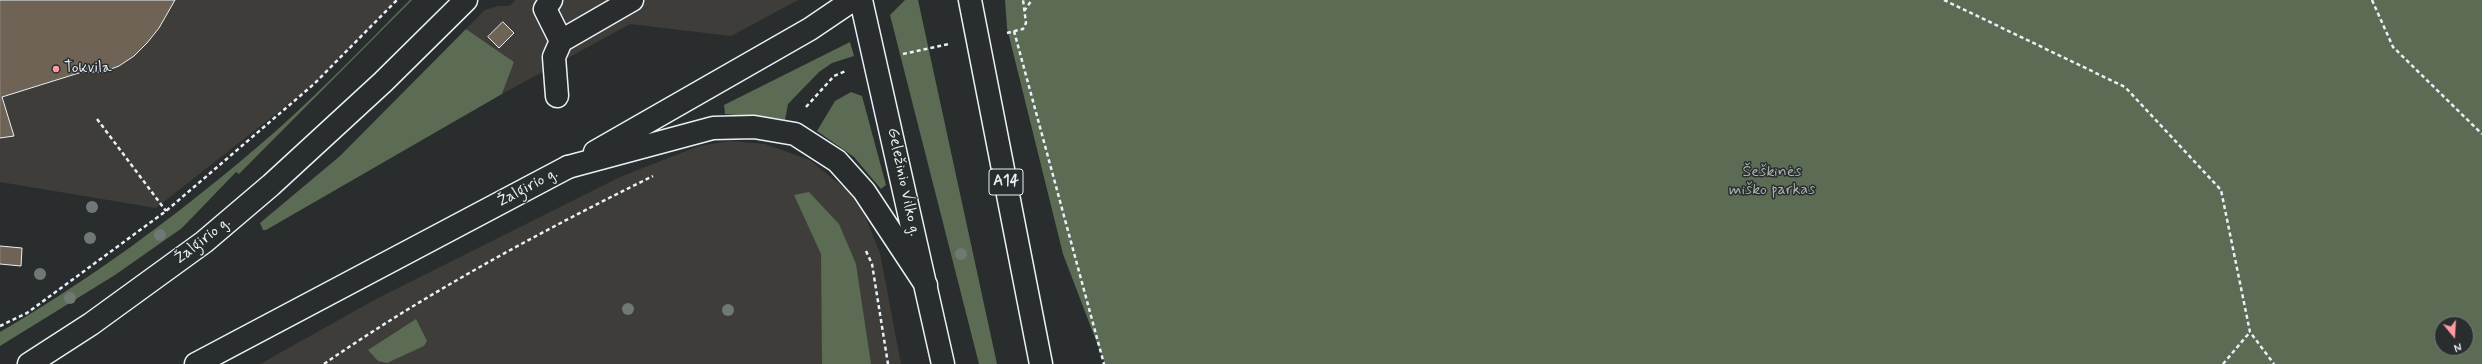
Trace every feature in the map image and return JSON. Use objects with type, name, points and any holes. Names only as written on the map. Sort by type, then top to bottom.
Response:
[{"type":"main road","name":"Žalgirio g.","points":[[30,364],[91,324],[204,242],[271,185],[377,88],[466,0]]},
{"type":"main road","points":[[557,96],[554,57],[561,41],[632,0]]},
{"type":"main road","name":"Žalgirio g.","points":[[196,364],[568,167],[810,29],[853,0]]},
{"type":"main road","name":"Geležinio Vilko g.","points":[[861,0],[876,60],[943,364]]},
{"type":"main road","name":"A14","points":[[970,0],[1041,364]]},
{"type":"main road","points":[[548,5],[561,41]]},
{"type":"main road","points":[[568,167],[713,128],[754,127],[795,134],[837,161],[864,191],[926,285]]},
{"type":"path","points":[[0,326],[27,313],[166,211],[314,84],[397,0]]},
{"type":"path","points":[[795,134],[807,106],[834,76],[876,60],[1023,29],[1026,23],[1023,0]]},
{"type":"path","points":[[1024,12],[1032,0]]},
{"type":"path","points":[[1944,0],[2125,87],[2221,190],[2250,332],[2274,364]]},
{"type":"path","points":[[2372,0],[2393,47],[2482,134]]},
{"type":"path","points":[[1014,31],[1104,364]]},
{"type":"path","points":[[97,119],[166,211]]},
{"type":"path","points":[[324,364],[354,343],[534,236],[660,173]]},
{"type":"path","points":[[864,245],[872,264],[888,364]]},
{"type":"path","points":[[2223,364],[2250,332]]},
{"type":"shaded area","points":[[0,0],[397,0],[314,84],[156,208],[0,182]]},
{"type":"shaded area","points":[[515,0],[798,0],[731,36],[630,24],[502,94],[514,62],[466,29],[485,10],[498,6],[510,6]]},
{"type":"shaded area","points":[[730,141],[765,144],[810,160],[848,191],[865,216],[880,253],[901,364],[260,364],[376,299],[620,177],[699,146]]},
{"type":"green space","points":[[410,0],[412,0],[239,174],[236,172],[182,228],[115,275],[0,346],[0,332],[34,312],[100,269],[194,199],[255,149],[315,95]]},
{"type":"green space","points":[[905,0],[918,0],[997,364],[979,364],[890,15]]},
{"type":"green space","name":"Šeškinės miško parkas","points":[[1005,0],[2482,0],[2482,364],[1105,364],[1063,254],[1007,28]]},
{"type":"green space","points":[[466,29],[514,62],[502,94],[266,230],[263,230],[260,223],[340,156]]},
{"type":"green space","points":[[850,42],[854,56],[832,63],[819,72],[788,104],[785,120],[725,114],[724,105]]},
{"type":"green space","points":[[851,92],[862,96],[886,185],[881,189],[854,157],[817,131],[835,101]]},
{"type":"green space","points":[[809,192],[839,224],[856,264],[871,364],[822,364],[821,254],[794,195]]},
{"type":"green space","points":[[416,319],[427,341],[424,346],[387,363],[378,361],[368,350]]},
{"type":"building","name":"Tokvila","points":[[0,0],[175,0],[159,28],[147,43],[134,56],[119,66],[103,72],[82,72],[2,97],[14,136],[0,138]]},
{"type":"building","points":[[503,22],[514,33],[499,48],[488,37]]},
{"type":"building","points":[[0,246],[22,248],[21,266],[0,264]]},
{"type":"place","name":"Tokvila","points":[[56,69]]}]
